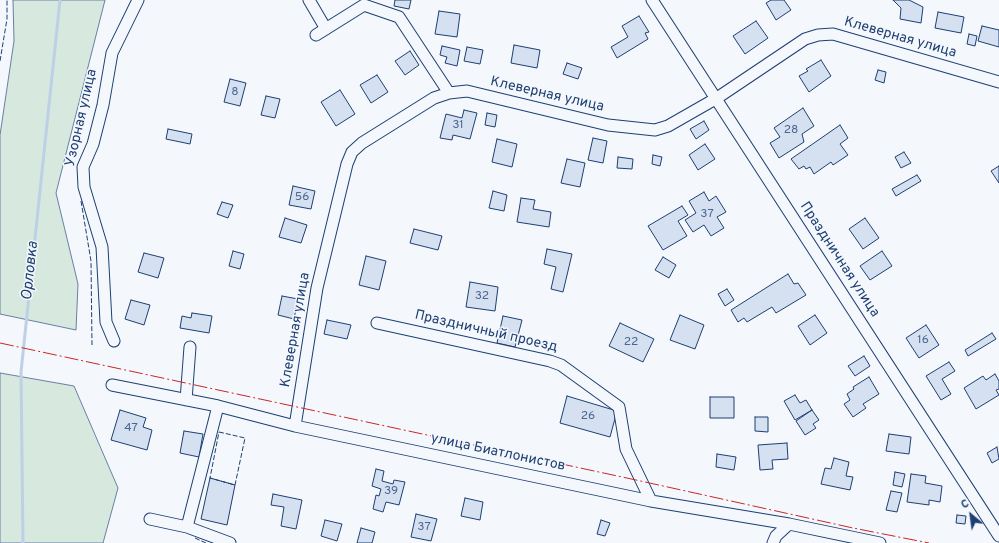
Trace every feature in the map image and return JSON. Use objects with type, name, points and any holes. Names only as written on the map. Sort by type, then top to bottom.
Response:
[{"type":"street","name":"Узорная улица","points":[[114,341],[106,322],[102,247],[84,186],[83,167],[95,138],[103,105],[112,53],[138,0]]},
{"type":"street","points":[[309,0],[321,32],[364,5],[398,16],[449,93]]},
{"type":"street","name":"Праздничная улица","points":[[652,0],[717,98],[999,536]]},
{"type":"street","name":"Клеверная улица","points":[[295,426],[317,288],[347,164],[352,152],[434,98],[449,93],[467,91],[608,125],[655,130],[668,126],[717,98],[805,39],[818,35],[833,34],[999,82]]},
{"type":"street","name":"Праздничный проезд","points":[[377,323],[550,361],[561,365],[619,407],[626,449],[651,501]]},
{"type":"street","points":[[186,400],[190,347]]},
{"type":"street","name":"улица Биатлонистов","points":[[112,385],[218,406],[295,426],[651,501],[789,524],[880,543]]},
{"type":"street","points":[[187,527],[218,406]]},
{"type":"street","points":[[150,519],[187,527],[230,543]]},
{"type":"street","points":[[774,543],[776,536],[789,524]]},
{"type":"shaded area","points":[[13,0],[105,0],[56,193],[78,284],[76,330],[0,314],[0,135],[14,41]]},
{"type":"shaded area","points":[[0,373],[74,386],[118,488],[103,543],[0,543]]},
{"type":"building","points":[[395,0],[411,0],[409,9],[394,6]]},
{"type":"building","points":[[771,0],[784,0],[791,10],[776,20],[766,3]]},
{"type":"building","points":[[893,0],[909,0],[923,7],[921,23],[900,19],[901,8]]},
{"type":"building","points":[[439,11],[460,14],[457,37],[435,34]]},
{"type":"building","points":[[938,12],[964,17],[961,33],[935,28]]},
{"type":"building","points":[[639,16],[649,32],[645,33],[648,39],[617,58],[611,47],[628,37],[622,26]]},
{"type":"building","points":[[756,21],[768,38],[745,54],[733,36]]},
{"type":"building","points":[[982,26],[999,30],[999,47],[978,41]]},
{"type":"building","points":[[969,34],[977,36],[975,46],[967,44]]},
{"type":"building","points":[[514,45],[540,50],[537,68],[511,63]]},
{"type":"building","points":[[442,46],[460,50],[457,66],[445,63],[447,57],[440,55]]},
{"type":"building","points":[[467,47],[483,50],[480,64],[464,61]]},
{"type":"building","points":[[410,51],[419,65],[405,75],[395,61]]},
{"type":"building","points":[[821,60],[831,76],[809,92],[799,76],[808,71],[806,69]]},
{"type":"building","points":[[567,63],[582,68],[578,79],[563,74]]},
{"type":"building","points":[[878,70],[886,72],[884,83],[875,80]]},
{"type":"building","points":[[377,75],[388,92],[371,103],[360,85]]},
{"type":"building","points":[[230,79],[246,83],[240,106],[224,102]]},
{"type":"building","points":[[340,90],[355,114],[336,126],[321,102]]},
{"type":"building","points":[[266,96],[280,99],[275,118],[261,115]]},
{"type":"building","points":[[803,108],[814,126],[802,134],[804,142],[779,158],[770,143],[780,137],[774,128]]},
{"type":"building","points":[[464,110],[477,113],[470,139],[453,135],[452,140],[440,138],[446,114],[462,118]]},
{"type":"building","points":[[487,113],[497,115],[495,127],[485,125]]},
{"type":"building","points":[[704,121],[709,130],[696,139],[690,129]]},
{"type":"building","points":[[840,125],[848,138],[840,144],[848,155],[833,165],[831,162],[814,174],[810,167],[806,169],[804,166],[799,169],[791,159]]},
{"type":"building","points":[[168,129],[192,134],[190,144],[166,139]]},
{"type":"building","points":[[593,138],[607,141],[603,163],[588,160]]},
{"type":"building","points":[[497,139],[517,144],[512,167],[492,162]]},
{"type":"building","points":[[705,144],[715,159],[698,170],[689,155]]},
{"type":"building","points":[[904,152],[911,163],[901,168],[895,157]]},
{"type":"building","points":[[653,155],[662,157],[660,166],[652,164]]},
{"type":"building","points":[[618,157],[633,159],[632,169],[617,168]]},
{"type":"building","points":[[567,159],[585,163],[580,187],[561,183]]},
{"type":"building","points":[[999,166],[999,183],[991,171]]},
{"type":"building","points":[[917,175],[921,181],[896,196],[892,189]]},
{"type":"building","points":[[293,186],[315,191],[311,209],[289,205]]},
{"type":"building","points":[[493,191],[507,195],[504,211],[489,208]]},
{"type":"building","points":[[704,192],[709,201],[716,196],[726,212],[717,217],[724,228],[711,236],[704,225],[693,232],[685,220],[696,213],[689,201]]},
{"type":"building","points":[[521,198],[535,200],[533,209],[551,212],[549,227],[517,222]]},
{"type":"building","points":[[222,202],[233,205],[228,218],[217,214]]},
{"type":"building","points":[[682,206],[688,215],[678,221],[687,236],[663,250],[648,226]]},
{"type":"building","points":[[285,218],[307,225],[301,243],[279,237]]},
{"type":"building","points":[[865,218],[879,238],[863,249],[849,229]]},
{"type":"building","points":[[414,229],[442,236],[438,250],[410,243]]},
{"type":"building","points":[[547,249],[572,254],[563,292],[551,289],[556,267],[544,264]]},
{"type":"building","points":[[233,251],[244,254],[240,269],[229,266]]},
{"type":"building","points":[[882,251],[892,266],[870,280],[860,266]]},
{"type":"building","points":[[144,253],[164,258],[158,278],[138,272]]},
{"type":"building","points":[[366,256],[386,261],[379,290],[359,285]]},
{"type":"building","points":[[663,257],[676,265],[669,278],[655,270]]},
{"type":"building","points":[[788,274],[794,284],[798,283],[806,295],[776,313],[772,307],[747,322],[744,318],[738,322],[731,310]]},
{"type":"building","points":[[470,282],[498,287],[495,311],[466,307]]},
{"type":"building","points":[[727,289],[734,300],[725,306],[718,294]]},
{"type":"building","points":[[282,296],[298,299],[294,319],[278,315]]},
{"type":"building","points":[[131,300],[150,305],[144,325],[125,319]]},
{"type":"building","points":[[192,313],[212,316],[209,333],[180,328],[182,316],[191,318]]},
{"type":"building","points":[[680,315],[704,325],[695,349],[670,340]]},
{"type":"building","points":[[815,315],[827,333],[810,345],[798,326]]},
{"type":"building","points":[[503,316],[522,320],[515,347],[497,343]]},
{"type":"building","points":[[327,320],[351,325],[347,339],[324,334]]},
{"type":"building","points":[[620,323],[654,339],[643,362],[609,346]]},
{"type":"building","points":[[926,325],[939,345],[919,358],[906,338]]},
{"type":"building","points":[[992,333],[996,339],[968,356],[965,350]]},
{"type":"building","points":[[864,356],[870,366],[855,376],[848,366]]},
{"type":"building","points":[[949,362],[955,371],[942,379],[951,394],[941,400],[926,376]]},
{"type":"building","points":[[995,374],[999,381],[999,389],[996,390],[999,395],[976,409],[964,388],[983,376],[986,380]]},
{"type":"building","points":[[869,377],[879,394],[863,404],[866,408],[853,417],[844,404],[850,400],[847,394],[854,389],[853,387]]},
{"type":"building","points":[[795,395],[800,403],[806,400],[812,410],[795,420],[784,401]]},
{"type":"building","points":[[567,396],[617,411],[610,437],[560,423]]},
{"type":"building","points":[[710,397],[734,397],[734,418],[710,418]]},
{"type":"building","points":[[120,410],[146,418],[143,427],[152,430],[147,450],[111,440]]},
{"type":"building","points":[[812,410],[819,420],[813,424],[816,428],[805,435],[796,421]]},
{"type":"building","points":[[755,417],[768,417],[768,432],[755,431]]},
{"type":"building","points":[[184,431],[203,434],[199,457],[180,453]]},
{"type":"building","points":[[889,434],[911,437],[909,454],[886,451]]},
{"type":"building","points":[[787,443],[788,459],[772,460],[773,469],[760,470],[758,445]]},
{"type":"building","points":[[997,447],[999,459],[992,463],[987,453]]},
{"type":"building","points":[[717,454],[736,457],[734,470],[716,467]]},
{"type":"building","points":[[834,458],[849,462],[846,476],[853,477],[850,490],[821,484],[825,468],[831,469]]},
{"type":"building","points":[[376,469],[384,471],[382,481],[393,484],[394,480],[405,482],[399,505],[386,502],[383,512],[373,509],[376,495],[379,496],[381,489],[372,486]]},
{"type":"building","points":[[895,472],[905,474],[902,487],[893,485]]},
{"type":"building","points":[[911,474],[926,476],[925,483],[942,486],[940,502],[929,500],[929,505],[907,502]]},
{"type":"building","points":[[210,478],[235,485],[227,525],[201,519]]},
{"type":"building","points":[[891,491],[902,493],[897,512],[886,510]]},
{"type":"building","points":[[273,494],[302,500],[296,529],[281,526],[284,507],[271,505]]},
{"type":"building","points":[[465,498],[483,502],[480,520],[461,516]]},
{"type":"building","points":[[416,514],[437,519],[431,541],[411,537]]},
{"type":"building","points":[[957,515],[966,516],[965,524],[956,523]]},
{"type":"building","points":[[325,520],[342,524],[337,541],[321,536]]},
{"type":"building","points":[[601,520],[610,523],[605,536],[597,534]]},
{"type":"building","points":[[361,528],[375,532],[372,543],[357,543]]},
{"type":"waterway","name":"Орловка","points":[[23,543],[21,372],[60,0]]},
{"type":"fence","points":[[0,61],[7,19],[7,0]]},
{"type":"fence","points":[[81,201],[91,261],[92,345]]},
{"type":"fence","points":[[219,432],[245,438],[235,485],[210,478],[219,432]]},
{"type":"fence","points":[[195,538],[206,543]]},
{"type":"power","points":[[0,343],[853,528],[929,543]]}]
